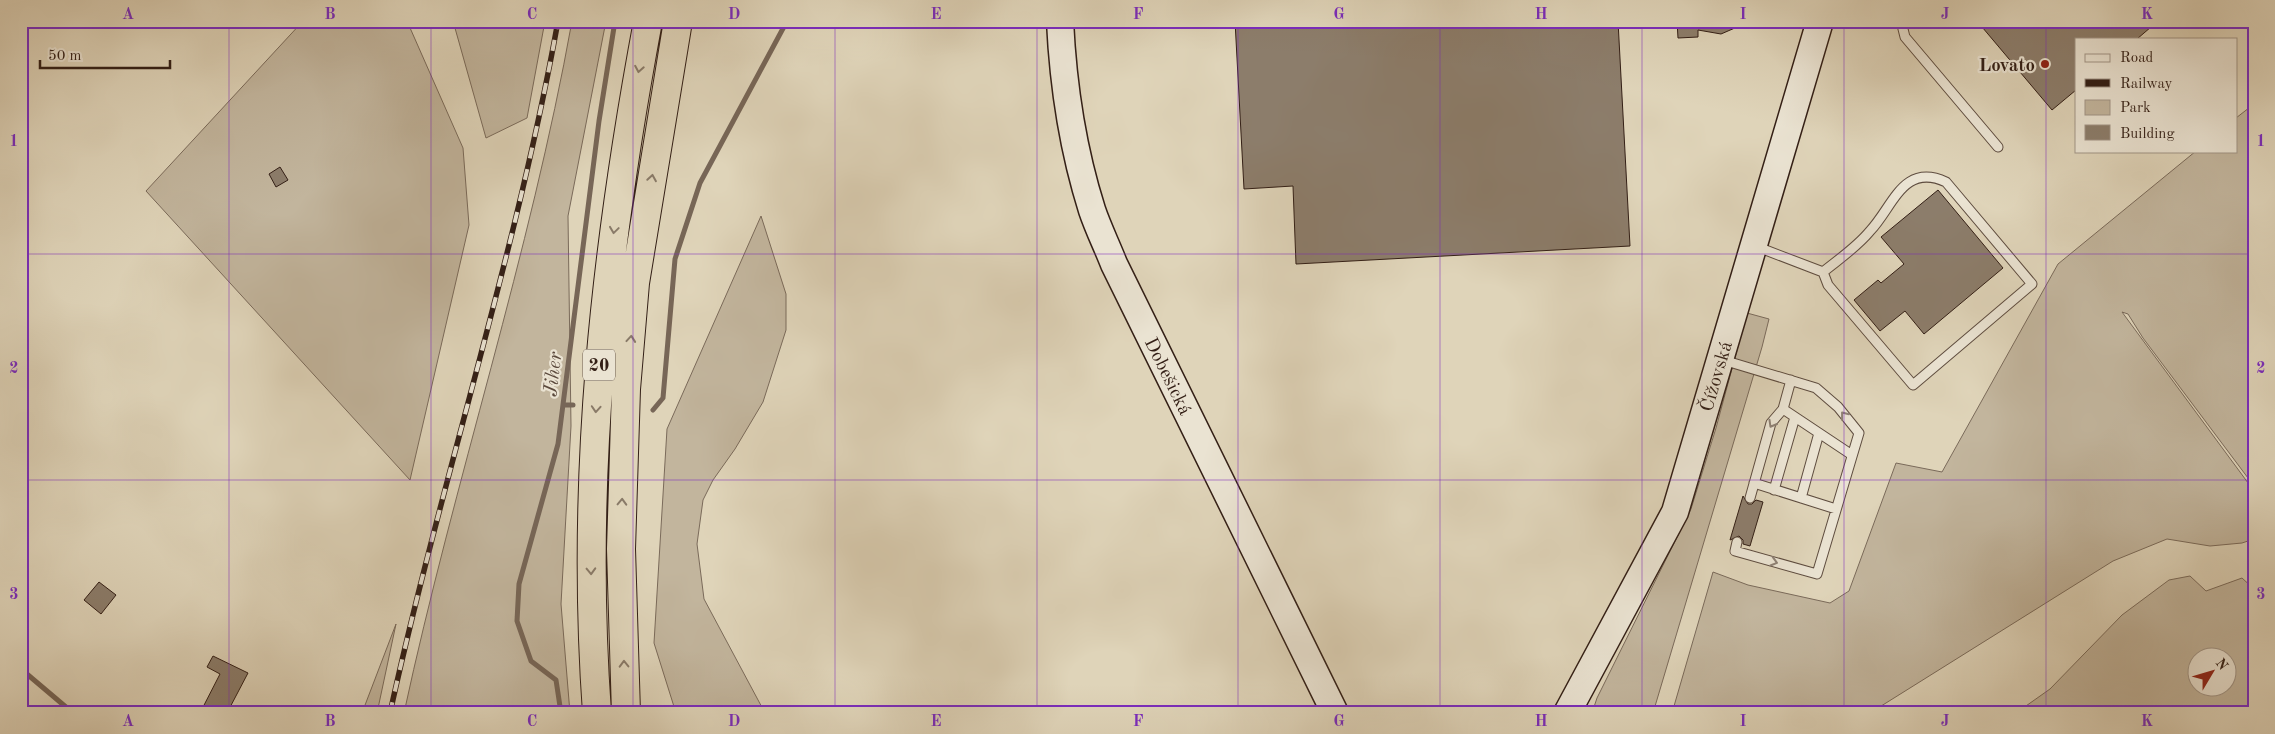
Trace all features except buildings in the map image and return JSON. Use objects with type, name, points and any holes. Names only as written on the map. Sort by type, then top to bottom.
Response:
[{"type":"highway","name":"20","points":[[597,713],[591,556],[595,415],[609,260],[624,152],[648,21]]},
{"type":"highway","name":"20","points":[[626,713],[621,549],[626,389],[636,283],[678,21]]},
{"type":"street","name":"Dobešická","points":[[1060,21],[1068,100],[1078,160],[1093,211],[1114,264],[1335,713]]},
{"type":"street","name":"Čížovská","points":[[1568,713],[1675,512],[1820,21]]},
{"type":"lane","points":[[1902,21],[1905,37],[1998,147]]},
{"type":"lane","points":[[1754,246],[1823,272],[1828,285],[1913,385],[2032,284],[1946,182],[1934,177],[1921,177],[1910,182],[1892,199],[1874,228],[1863,240],[1823,272]]},
{"type":"lane","points":[[1720,359],[1816,388],[1838,407],[1859,433],[1817,574],[1735,550],[1737,542]]},
{"type":"lane","points":[[1750,498],[1770,423],[1783,409],[1791,380]]},
{"type":"lane","points":[[1783,409],[1852,455]]},
{"type":"lane","points":[[1774,490],[1795,417]]},
{"type":"lane","points":[[1801,498],[1819,433]]},
{"type":"lane","points":[[1754,483],[1836,509]]},
{"type":"green space","points":[[303,21],[407,21],[463,148],[469,225],[410,480],[146,191]]},
{"type":"green space","points":[[453,21],[545,21],[527,118],[486,138]]},
{"type":"green space","points":[[572,21],[606,21],[568,216],[571,426],[561,604],[570,713],[404,713],[445,540],[514,282],[555,108]]},
{"type":"green space","points":[[2254,104],[2254,486],[2143,338],[2128,314],[2122,312],[2254,491],[2254,539],[2242,543],[2210,546],[2167,539],[2113,561],[1870,713],[1672,713],[1713,572],[1748,585],[1830,603],[1849,591],[1896,463],[1942,472],[2058,264],[2195,152],[2238,152],[2238,116]]},
{"type":"green space","points":[[761,216],[786,294],[786,330],[763,402],[735,449],[713,480],[703,500],[697,544],[704,599],[765,713],[676,713],[654,643],[667,429]]},
{"type":"green space","points":[[1747,313],[1769,319],[1653,713],[1592,713],[1597,698],[1691,509],[1716,428]]},
{"type":"green space","points":[[2190,576],[2206,591],[2242,578],[2254,589],[2254,710],[2246,713],[2016,713],[2050,689],[2122,615],[2169,580]]},
{"type":"green space","points":[[396,624],[377,713],[362,713]]},
{"type":"waterway","name":"Jiher","points":[[561,713],[556,680],[531,661],[517,621],[519,584],[558,444],[599,121],[615,21]]},
{"type":"waterway","points":[[653,410],[663,398],[675,259],[700,183],[787,21]]},
{"type":"waterway","points":[[563,405],[573,405]]},
{"type":"waterway","points":[[21,669],[73,713]]},
{"type":"railway","points":[[390,713],[410,626],[500,282],[541,108],[558,21]]},
{"type":"place","name":"Lovato","points":[[2045,64]]}]
